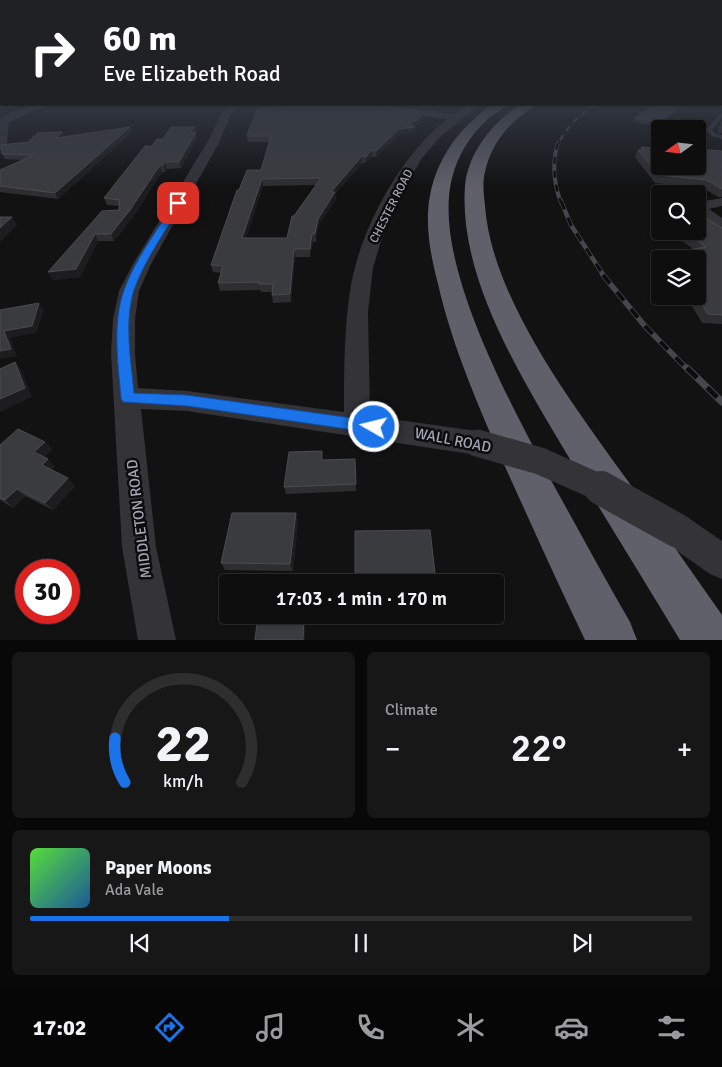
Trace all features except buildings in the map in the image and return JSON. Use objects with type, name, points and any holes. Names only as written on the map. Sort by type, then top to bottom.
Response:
[{"type":"highway","points":[[470,128],[461,138],[449,158],[441,184],[438,214],[443,256],[457,313],[486,387],[576,573],[612,640]]},
{"type":"highway","points":[[500,128],[483,155],[474,184],[476,215],[482,251],[500,302],[574,434],[709,640]]},
{"type":"street","points":[[0,146],[3,138],[1,128]]},
{"type":"street","name":"MIDDLETON ROAD","points":[[157,640],[139,547],[124,353],[124,319],[129,291],[142,264],[220,128]]},
{"type":"street","name":"CHESTER ROAD","points":[[357,424],[357,327],[362,281],[369,249],[401,180],[419,152],[442,128]]},
{"type":"street","points":[[722,202],[700,206],[699,209],[722,226]]},
{"type":"street","name":"WALL ROAD","points":[[128,398],[187,401],[357,424],[477,443],[540,461],[598,486],[678,531],[722,562]]},
{"type":"lane","points":[[710,128],[708,130],[722,137]]},
{"type":"railway","points":[[558,145],[568,128]]},
{"type":"railway","points":[[558,143],[555,173],[561,203]]},
{"type":"railway","points":[[561,201],[571,225],[604,276]]},
{"type":"railway","points":[[603,275],[644,325],[688,370]]},
{"type":"railway","points":[[687,368],[722,402]]},
{"type":"route","points":[[178,203],[142,264],[129,291],[124,319],[124,353],[128,398],[187,401],[374,427]]}]
